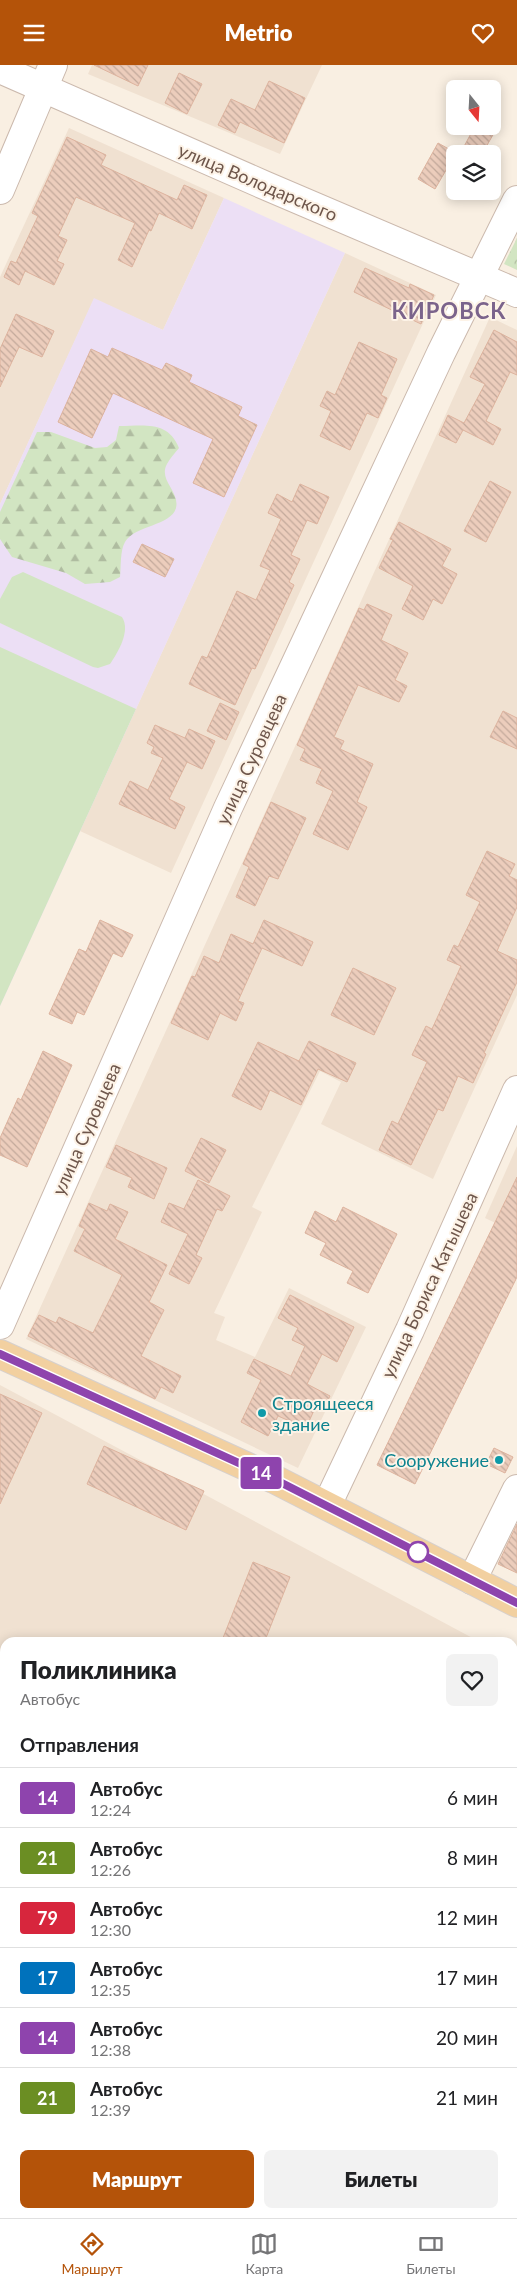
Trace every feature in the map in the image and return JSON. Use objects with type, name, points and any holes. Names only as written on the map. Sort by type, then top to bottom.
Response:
[{"type":"main road","points":[[0,1354],[327,1505],[517,1603]]},
{"type":"street","name":"улица Володарского","points":[[0,69],[48,76],[517,293]]},
{"type":"street","points":[[0,190],[48,76]]},
{"type":"street","name":"улица Суровцева","points":[[0,1325],[228,808],[441,353],[517,200]]},
{"type":"street","name":"улица Бориса Катышева","points":[[327,1505],[418,1312],[517,1090]]},
{"type":"street","points":[[472,1580],[517,1489]]},
{"type":"shaded area","points":[[92,65],[322,65],[280,154],[88,74]]},
{"type":"shaded area","points":[[69,128],[224,198],[163,330],[94,299],[0,504],[0,277]]},
{"type":"shaded area","points":[[224,198],[345,253],[0,1006],[0,504],[94,298],[163,330]]},
{"type":"shaded area","points":[[345,253],[436,295],[171,873],[80,831]]},
{"type":"shaded area","points":[[490,317],[517,330],[517,995],[433,1179],[321,1124],[341,1082],[320,1071],[252,1207],[262,1212],[214,1313],[225,1317],[216,1340],[255,1357],[289,1288],[366,1327],[298,1468],[26,1339]]},
{"type":"shaded area","points":[[517,1146],[517,1233],[485,1218]]},
{"type":"shaded area","points":[[0,1385],[471,1637],[0,1637]]},
{"type":"green space","points":[[517,238],[517,270],[504,264]]},
{"type":"green space","points":[[119,426],[154,427],[162,429],[174,439],[179,448],[167,464],[165,470],[165,475],[175,496],[176,508],[173,514],[167,519],[130,536],[122,549],[120,577],[110,582],[85,584],[66,573],[12,557],[0,539],[0,512],[37,432],[51,432],[95,448],[107,447],[116,440]]},
{"type":"green space","points":[[23,572],[122,617],[125,629],[124,635],[120,648],[110,664],[98,668],[93,667],[0,623],[0,599],[12,577]]},
{"type":"green space","points":[[0,647],[136,709],[0,1006]]},
{"type":"building","points":[[94,65],[148,65],[138,86]]},
{"type":"building","points":[[179,73],[202,84],[187,114],[165,103]]},
{"type":"building","points":[[269,81],[305,98],[284,143],[240,122],[235,133],[218,125],[231,99],[255,110]]},
{"type":"building","points":[[470,135],[493,135],[487,145],[465,145]]},
{"type":"building","points":[[67,137],[106,155],[101,165],[177,200],[184,185],[207,195],[192,229],[159,213],[132,267],[118,260],[135,223],[76,197],[58,236],[67,240],[57,261],[64,264],[54,285],[25,271],[19,285],[4,277],[11,261],[16,263],[38,216],[32,213]]},
{"type":"building","points":[[438,143],[446,147],[446,170],[435,189],[418,179]]},
{"type":"building","points":[[365,268],[409,288],[410,284],[434,295],[421,324],[354,292]]},
{"type":"building","points":[[16,314],[54,331],[42,357],[19,347],[0,387],[0,349]]},
{"type":"building","points":[[494,330],[517,342],[517,375],[510,372],[486,421],[501,429],[493,445],[463,430],[456,443],[439,435],[448,415],[464,423],[485,384],[470,377]]},
{"type":"building","points":[[359,342],[397,359],[381,395],[387,398],[378,418],[367,413],[350,450],[320,436],[331,411],[320,406],[327,391],[335,395]]},
{"type":"building","points":[[112,348],[162,370],[166,363],[192,375],[189,382],[242,407],[238,416],[257,425],[224,497],[193,483],[213,439],[113,393],[92,438],[58,422],[91,349],[108,357]]},
{"type":"building","points":[[490,481],[511,492],[486,542],[464,531]]},
{"type":"building","points":[[300,484],[329,497],[317,524],[307,520],[291,555],[300,559],[289,582],[294,585],[255,669],[252,668],[235,705],[189,684],[202,656],[207,658],[237,591],[256,600],[270,570],[260,566],[281,519],[268,513],[277,494],[292,502]]},
{"type":"building","points":[[399,522],[451,549],[442,566],[457,574],[442,604],[433,599],[423,620],[402,609],[413,586],[379,568],[393,540],[390,539]]},
{"type":"building","points":[[142,544],[174,559],[165,577],[133,562]]},
{"type":"building","points":[[367,604],[392,615],[381,640],[408,653],[395,680],[407,686],[399,702],[358,685],[334,737],[344,741],[340,749],[373,764],[357,802],[367,807],[348,850],[313,834],[333,791],[316,783],[322,769],[300,760],[305,749],[297,745],[359,608],[364,610]]},
{"type":"building","points":[[220,703],[239,712],[226,740],[207,731]]},
{"type":"building","points":[[503,711],[517,718],[517,749],[490,737]]},
{"type":"building","points":[[155,725],[185,738],[189,729],[215,741],[202,769],[187,762],[169,799],[185,807],[175,829],[119,804],[130,781],[148,790],[163,758],[151,753],[154,747],[147,743]]},
{"type":"building","points":[[271,802],[306,818],[278,879],[269,876],[255,906],[236,897],[249,867],[243,864]]},
{"type":"building","points":[[487,851],[515,864],[509,876],[517,880],[517,907],[497,951],[517,960],[517,982],[484,1053],[486,1054],[473,1083],[458,1076],[443,1111],[438,1109],[411,1165],[379,1150],[392,1121],[398,1124],[427,1062],[412,1055],[426,1026],[432,1029],[461,966],[447,960],[454,945],[458,947],[480,902],[466,895]]},
{"type":"building","points":[[100,920],[133,935],[122,957],[113,953],[84,1015],[77,1012],[72,1024],[49,1014],[79,949],[86,952]]},
{"type":"building","points":[[264,920],[313,942],[302,966],[262,948],[238,1001],[244,1003],[236,1021],[220,1013],[208,1040],[171,1023],[192,976],[195,977],[204,956],[219,963],[231,934],[253,944]]},
{"type":"building","points":[[353,968],[396,988],[374,1035],[331,1015]]},
{"type":"building","points":[[309,1041],[356,1063],[347,1082],[318,1069],[301,1105],[270,1090],[261,1110],[232,1096],[258,1042],[299,1061]]},
{"type":"building","points":[[43,1051],[72,1065],[27,1167],[0,1155],[0,1138],[18,1098],[21,1100]]},
{"type":"building","points":[[201,1138],[226,1150],[209,1183],[185,1171]]},
{"type":"building","points":[[116,1145],[167,1168],[154,1199],[128,1187],[132,1178],[106,1167]]},
{"type":"building","points":[[517,1177],[517,1277],[415,1484],[377,1465]]},
{"type":"building","points":[[198,1180],[230,1196],[222,1211],[217,1209],[196,1255],[202,1258],[189,1284],[169,1274],[188,1234],[161,1222],[169,1203],[184,1209]]},
{"type":"building","points":[[89,1203],[107,1211],[110,1204],[128,1212],[115,1239],[167,1265],[149,1302],[164,1310],[141,1356],[181,1376],[173,1393],[161,1387],[155,1399],[28,1336],[39,1315],[56,1323],[59,1317],[93,1333],[122,1275],[74,1251],[85,1229],[79,1226]]},
{"type":"building","points":[[343,1207],[397,1234],[368,1293],[347,1283],[353,1271],[320,1255],[326,1243],[305,1233],[315,1211],[336,1222]]},
{"type":"building","points":[[290,1295],[354,1327],[337,1362],[322,1354],[307,1384],[330,1396],[323,1410],[316,1406],[306,1428],[278,1416],[268,1436],[241,1422],[261,1380],[247,1373],[254,1359],[291,1376],[305,1346],[292,1340],[298,1328],[278,1318]]},
{"type":"building","points":[[0,1394],[42,1413],[0,1504]]},
{"type":"building","points":[[104,1446],[204,1491],[186,1530],[87,1484]]},
{"type":"building","name":"Сооружение","points":[[494,1448],[513,1457],[505,1473],[486,1464]]},
{"type":"building","points":[[517,1524],[517,1573],[498,1564]]},
{"type":"building","points":[[253,1562],[290,1577],[266,1637],[223,1637]]},
{"type":"bus line","name":"14","points":[[0,1354],[274,1479],[517,1603]]},
{"type":"place","name":"Строящееся здание","points":[[262,1413]]},
{"type":"place","name":"Сооружение","points":[[499,1460]]},
{"type":"district","name":"КИРОВСК","points":[[449,310]]}]
